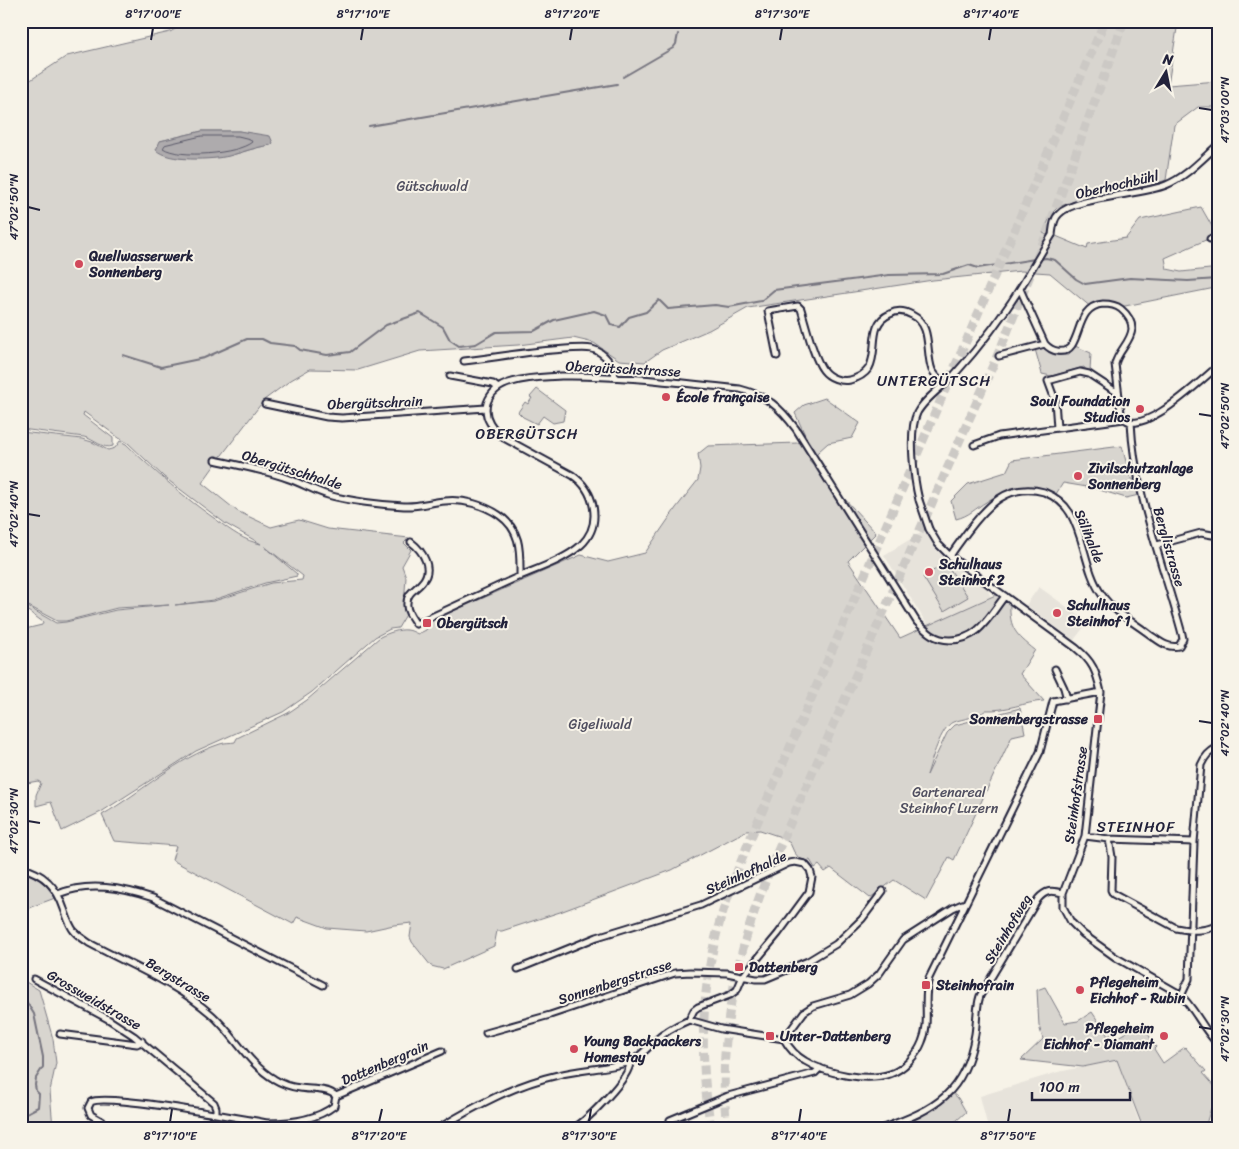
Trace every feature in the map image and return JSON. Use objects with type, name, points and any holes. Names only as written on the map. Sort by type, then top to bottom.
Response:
[{"type":"street","name":"Oberhochbühl","points":[[1020,289],[1052,233],[1057,215],[1064,210],[1088,201],[1169,184],[1183,176],[1218,145]]},
{"type":"street","points":[[1210,239],[1218,239]]},
{"type":"street","points":[[1020,289],[1045,344],[1052,350],[1064,351],[1072,344],[1085,314],[1100,304],[1120,307],[1128,315],[1132,326],[1128,340],[1116,357],[1115,364],[1121,413],[1124,418],[1131,422],[1140,422],[1169,407],[1218,366]]},
{"type":"street","name":"Steinhofstrasse","points":[[1020,289],[972,355],[921,407],[915,420],[914,472],[929,529],[938,544],[950,556],[1086,656],[1092,663],[1096,673],[1101,692],[1085,836],[1063,893]]},
{"type":"street","points":[[777,356],[768,311],[798,306],[801,309],[818,360],[824,371],[840,380],[858,377],[869,368],[872,361],[875,332],[878,324],[889,314],[902,312],[914,315],[923,324],[932,368],[944,385]]},
{"type":"street","points":[[999,356],[1045,344]]},
{"type":"street","points":[[464,362],[543,351],[591,348],[600,352],[608,360],[614,370],[615,377]]},
{"type":"street","points":[[1057,428],[1054,400],[1048,381],[1080,372],[1089,374],[1118,393]]},
{"type":"street","points":[[411,542],[421,552],[428,568],[424,581],[411,592],[407,602],[408,611],[416,624],[550,564],[582,544],[592,525],[594,506],[588,489],[580,481],[504,438],[488,420],[486,408],[490,397],[498,388],[493,384],[450,376]]},
{"type":"street","name":"Obergütschstrasse","points":[[498,388],[510,382],[531,378],[615,377],[740,389],[762,396],[774,404],[786,416],[917,622],[926,631],[934,637],[944,640],[958,640],[970,636],[982,626],[1005,596]]},
{"type":"street","name":"Obergütschrain","points":[[265,404],[327,418],[486,408]]},
{"type":"street","points":[[974,445],[999,436],[1124,418]]},
{"type":"street","name":"Berglistrasse","points":[[1131,422],[1132,449],[1182,634],[1183,639],[1179,646]]},
{"type":"street","name":"Obergütschhalde","points":[[215,460],[289,479],[337,497],[404,506],[459,501],[483,507],[510,523],[516,532],[520,556],[520,576]]},
{"type":"street","name":"Sälihalde","points":[[950,556],[994,501],[1008,494],[1027,490],[1053,496],[1067,509],[1076,525],[1095,583],[1102,596],[1117,610],[1160,642],[1169,647],[1179,646]]},
{"type":"street","points":[[1157,545],[1202,534],[1218,536]]},
{"type":"street","points":[[1054,669],[1064,688],[1067,699]]},
{"type":"street","points":[[689,1020],[721,1029],[784,1040],[804,1061],[820,1068],[864,1077],[880,1077],[892,1074],[912,1058],[922,1042],[926,1028],[925,993],[929,978],[1040,752],[1053,701],[1101,692]]},
{"type":"street","points":[[1181,996],[1189,979],[1194,842],[1201,765],[1204,757],[1218,747]]},
{"type":"street","points":[[1085,836],[1109,839],[1194,842]]},
{"type":"street","points":[[1109,839],[1112,857],[1111,890],[1113,894],[1172,926],[1191,930],[1204,930],[1218,925]]},
{"type":"street","name":"Steinhofhalde","points":[[518,969],[597,937],[701,905],[789,863],[805,864],[810,870],[812,877],[809,892],[778,934],[743,976]]},
{"type":"street","points":[[21,868],[41,876],[58,894],[74,888],[111,887],[153,898],[323,985]]},
{"type":"street","points":[[439,1128],[490,1098],[509,1090],[557,1075],[630,1062],[637,1059],[656,1040],[674,1027],[689,1020],[694,1010],[698,1007],[734,993],[743,976],[766,979],[808,962],[836,944],[862,919],[883,890]]},
{"type":"street","name":"Steinhofweg","points":[[883,1128],[935,1105],[945,1098],[958,1081],[968,1061],[975,1034],[977,1006],[980,996],[1038,899],[1045,892],[1052,890],[1063,893]]},
{"type":"street","points":[[1063,893],[1063,907],[1076,928],[1115,956],[1188,1001],[1201,1024],[1218,1044]]},
{"type":"street","name":"Bergstrasse","points":[[58,894],[69,923],[79,936],[174,988],[200,1005],[226,1028],[264,1073],[289,1086],[328,1092],[336,1096]]},
{"type":"street","points":[[784,1040],[804,1012],[813,1006],[850,995],[868,984],[879,974],[903,940],[960,904],[966,904]]},
{"type":"street","name":"Sonnenbergstrasse","points":[[486,1033],[550,1015],[676,973],[727,973],[743,976]]},
{"type":"street","name":"Grossweidstrasse","points":[[34,978],[108,1019],[142,1041],[214,1103],[216,1114]]},
{"type":"street","name":"Grossweidstrasse","points":[[60,1034],[137,1044],[142,1041]]},
{"type":"street","name":"Dattenbergrain","points":[[336,1096],[442,1051]]},
{"type":"street","points":[[574,1128],[590,1116],[625,1076],[630,1067],[630,1062]]},
{"type":"street","points":[[670,1120],[728,1096],[815,1073],[820,1068]]},
{"type":"street","points":[[114,1128],[91,1115],[88,1108],[91,1102],[94,1100],[105,1100],[170,1107],[268,1123],[287,1123],[330,1109],[336,1102],[336,1096]]},
{"type":"shaded area","name":"Schulhaus Steinhof 2","points":[[924,531],[937,551],[987,588],[991,597],[928,626],[884,555]]},
{"type":"shaded area","name":"Schulhaus Steinhof 1","points":[[1039,587],[1088,622],[1074,640],[1026,605]]},
{"type":"shaded area","points":[[1117,1060],[1141,1128],[988,1128],[980,1096],[1058,1072]]},
{"type":"green space","name":"Gütschwald","points":[[183,21],[1187,21],[1178,22],[1168,85],[1218,81],[1218,107],[1198,107],[1174,125],[1166,180],[1122,195],[1111,194],[1081,199],[1058,207],[1052,213],[1043,233],[1049,236],[1056,236],[1087,249],[1088,244],[1126,238],[1140,220],[1201,207],[1217,235],[1165,258],[1167,269],[1181,272],[1210,269],[1218,272],[1215,288],[1120,307],[1110,304],[1092,308],[1050,273],[1021,271],[933,280],[748,308],[709,330],[662,350],[645,362],[619,360],[594,343],[573,338],[518,345],[420,351],[358,370],[310,369],[264,400],[202,483],[237,511],[271,527],[299,520],[328,529],[409,538],[404,543],[411,550],[402,566],[406,577],[404,605],[407,613],[398,628],[390,629],[375,637],[312,692],[283,712],[196,751],[101,812],[62,831],[51,802],[36,806],[36,795],[41,783],[38,781],[21,784],[21,630],[42,625],[43,622],[21,606],[21,603],[56,623],[66,622],[116,610],[169,605],[117,608],[66,621],[57,621],[21,602],[21,432],[82,439],[108,450],[115,448],[120,441],[126,444],[170,484],[206,512],[238,535],[249,541],[261,544],[226,524],[164,477],[128,443],[84,412],[83,415],[113,438],[113,446],[106,447],[84,437],[21,429],[21,102],[25,101],[29,81],[67,56],[170,32],[182,25]],"holes":[[[202,131],[239,131],[252,134],[270,145],[221,157],[179,158],[160,141]],[[264,546],[303,576],[302,580],[271,583],[214,601],[175,605],[213,600],[265,583],[297,576]]]},
{"type":"green space","points":[[1075,346],[1091,353],[1090,371],[1084,367],[1051,376],[1042,374],[1035,349],[1043,347],[1054,355],[1068,355]]},
{"type":"green space","points":[[537,389],[565,410],[563,421],[553,423],[543,416],[537,424],[523,417],[518,412],[525,402],[528,404],[532,398],[530,397]]},
{"type":"green space","name":"Gigeliwald","points":[[825,398],[860,423],[852,438],[828,443],[809,460],[876,533],[848,561],[900,638],[1000,593],[1010,604],[1012,625],[1018,635],[1035,650],[1020,674],[1044,701],[986,710],[975,716],[953,722],[944,731],[937,746],[927,775],[947,733],[955,725],[1020,708],[1025,733],[1012,736],[954,860],[949,857],[926,900],[894,880],[870,898],[831,868],[825,872],[819,865],[815,868],[810,860],[806,861],[799,858],[790,843],[781,837],[760,830],[746,831],[672,870],[560,912],[497,931],[494,946],[443,969],[431,966],[412,942],[410,937],[412,923],[366,931],[327,928],[297,917],[293,924],[172,860],[176,846],[114,841],[102,815],[189,758],[220,744],[235,742],[237,738],[288,713],[307,700],[380,637],[401,630],[408,630],[418,634],[426,630],[433,620],[581,555],[608,562],[645,553],[698,480],[700,468],[698,454],[708,446],[798,443],[806,437],[795,413],[804,405]]},
{"type":"green space","points":[[1122,446],[1130,477],[1135,481],[1139,495],[1126,498],[1093,488],[1063,483],[1056,494],[1037,488],[1020,488],[1004,492],[969,514],[956,519],[951,501],[968,484],[1006,472],[1012,460]]},
{"type":"green space","points":[[946,563],[968,597],[944,611],[923,577]]},
{"type":"green space","points":[[21,872],[41,881],[55,898],[31,907],[21,919]]},
{"type":"green space","points":[[21,979],[39,990],[53,1039],[56,1063],[50,1091],[53,1128],[21,1128],[23,1066]]},
{"type":"green space","points":[[1045,987],[1065,1023],[1078,1021],[1092,1012],[1108,1036],[1111,1034],[1114,1039],[1138,1026],[1141,1032],[1145,1029],[1163,1063],[1185,1047],[1206,1071],[1203,1073],[1218,1090],[1218,1104],[1211,1108],[1206,1124],[1202,1128],[1143,1128],[1117,1060],[1083,1067],[1021,1060],[1043,1039],[1039,1026],[1037,990]]},
{"type":"green space","points":[[951,1092],[958,1098],[966,1112],[956,1121],[945,1124],[946,1128],[891,1128],[927,1113]]},
{"type":"water","points":[[202,131],[239,131],[270,136],[273,143],[229,156],[212,158],[170,157],[156,150],[160,141]]},
{"type":"waterway","points":[[677,21],[678,26]]},
{"type":"waterway","points":[[623,77],[673,48],[678,34]]},
{"type":"waterway","points":[[369,126],[617,84]]},
{"type":"waterway","points":[[123,355],[161,367],[204,358],[247,339],[262,339],[270,343],[295,346],[300,350],[327,355],[350,352],[386,325],[420,313],[443,327],[450,340],[459,346],[476,344],[496,332],[534,331],[554,320],[594,311],[606,315],[611,325],[620,327],[629,317],[646,312],[659,300],[668,309],[715,305],[729,307],[761,301],[774,290],[889,275],[943,274],[969,265],[978,268],[1035,259]]},
{"type":"waterway","points":[[1040,259],[1055,260],[1076,279],[1085,284],[1130,278],[1188,281],[1218,279]]},
{"type":"waterway","points":[[21,993],[34,1014],[43,1057],[43,1067],[36,1078],[35,1085],[36,1091],[39,1094],[38,1107],[21,1116]]},
{"type":"waterway","points":[[784,1124],[785,1128]]},
{"type":"tunnel","points":[[711,1128],[704,1072],[704,1015],[711,960],[730,889],[1105,21]]},
{"type":"tunnel","points":[[727,1128],[724,1093],[728,1023],[741,955],[751,921],[776,855],[1002,345],[1045,238],[1124,21]]},
{"type":"place","name":"Quellwasserwerk Sonnenberg","points":[[79,264]]},
{"type":"place","name":"École française","points":[[666,397]]},
{"type":"place","name":"Soul Foundation Studios","points":[[1140,409]]},
{"type":"place","name":"Zivilschutzanlage Sonnenberg","points":[[1078,476]]},
{"type":"place","name":"Schulhaus Steinhof 2","points":[[929,572]]},
{"type":"place","name":"Schulhaus Steinhof 1","points":[[1057,613]]},
{"type":"place","name":"Obergütsch","points":[[427,623]]},
{"type":"place","name":"Sonnenbergstrasse","points":[[1098,719]]},
{"type":"place","name":"Dattenberg","points":[[739,967]]},
{"type":"place","name":"Steinhofrain","points":[[926,985]]},
{"type":"place","name":"Pflegeheim Eichhof - Rubin","points":[[1080,990]]},
{"type":"place","name":"Unter-Dattenberg","points":[[770,1036]]},
{"type":"place","name":"Pflegeheim Eichhof - Diamant","points":[[1164,1036]]},
{"type":"place","name":"Young Backpackers Homestay","points":[[574,1049]]},
{"type":"district","name":"UNTERGÜTSCH","points":[[934,381]]},
{"type":"district","name":"OBERGÜTSCH","points":[[527,434]]},
{"type":"district","name":"STEINHOF","points":[[1136,827]]},
{"type":"park label","name":"Gartenareal Steinhof Luzern","points":[[949,800]]}]
